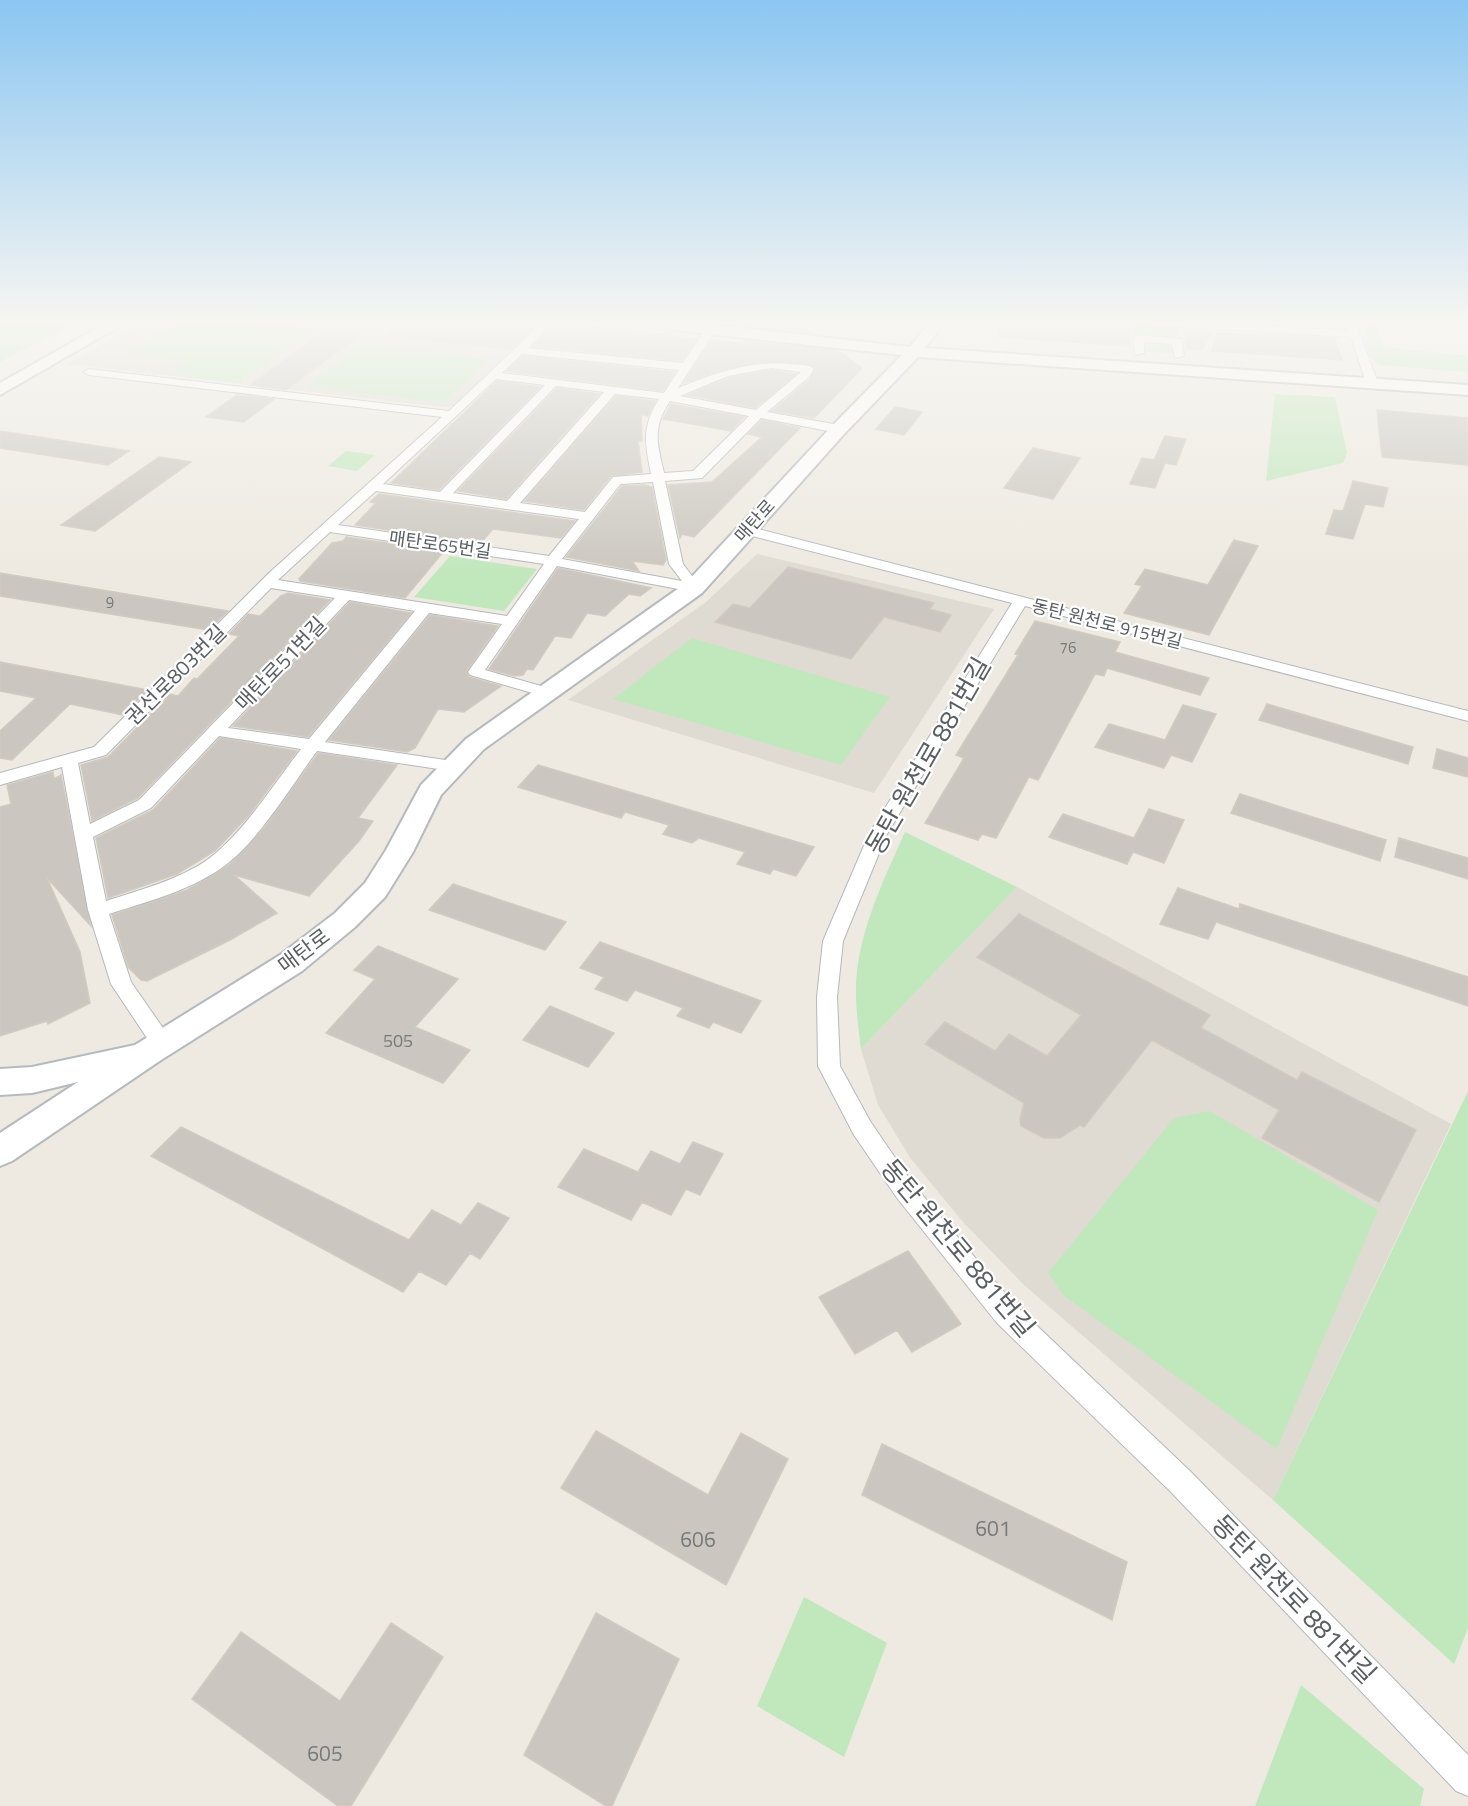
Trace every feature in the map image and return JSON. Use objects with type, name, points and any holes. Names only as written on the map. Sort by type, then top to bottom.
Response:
[{"type":"street","points":[[387,407],[452,415]]},
{"type":"street","name":"권선로803번길","points":[[0,779],[99,751],[268,583],[371,486],[460,407]]},
{"type":"street","points":[[442,497],[529,407]]},
{"type":"street","points":[[510,506],[597,407]]},
{"type":"street","points":[[660,407],[655,414],[650,438],[660,477],[676,564],[694,588]]},
{"type":"street","points":[[722,407],[839,429]]},
{"type":"street","points":[[549,693],[476,672],[553,561],[618,480],[697,474],[766,407]]},
{"type":"street","name":"매탄로","points":[[0,1151],[157,1047],[291,963],[345,920],[375,890],[399,852],[430,791],[452,766],[475,744],[694,588],[860,407]]},
{"type":"street","points":[[371,486],[588,516]]},
{"type":"street","name":"매탄로65번길","points":[[328,528],[553,561],[694,588]]},
{"type":"street","name":"동탄 원천로 915번길","points":[[746,530],[1468,716]]},
{"type":"street","points":[[268,583],[345,597],[510,621]]},
{"type":"street","name":"매탄로51번길","points":[[83,835],[145,804],[345,597]]},
{"type":"street","name":"동탄 원천로 881번길","points":[[1020,602],[878,834],[833,941],[827,997],[829,1066],[862,1128],[905,1191],[1006,1314],[1181,1482],[1468,1779]]},
{"type":"street","points":[[98,910],[166,889],[221,859],[246,833],[313,745],[424,609]]},
{"type":"street","name":"매탄로51번길","points":[[217,731],[452,766]]},
{"type":"street","points":[[0,1082],[32,1080],[157,1047],[121,984],[98,910],[69,760]]},
{"type":"shaded area","points":[[757,554],[994,609],[874,793],[568,700],[706,602]]},
{"type":"shaded area","points":[[1017,887],[1451,1124],[1273,1500],[1024,1285],[963,1222],[911,1159],[878,1105],[861,1049]]},
{"type":"green space","points":[[1274,407],[1337,407],[1347,453],[1343,463],[1266,481]]},
{"type":"green space","points":[[346,451],[375,455],[357,471],[328,466]]},
{"type":"green space","points":[[450,556],[537,569],[504,611],[414,597]]},
{"type":"green space","points":[[692,638],[890,697],[841,765],[613,699]]},
{"type":"green space","points":[[905,832],[1017,887],[861,1049],[856,991],[860,953],[876,900]]},
{"type":"green space","points":[[1468,1091],[1468,1628],[1454,1664],[1273,1500]]},
{"type":"green space","points":[[1210,1111],[1378,1210],[1277,1449],[1063,1295],[1048,1273],[1174,1118]]},
{"type":"green space","points":[[804,1597],[887,1643],[844,1757],[757,1706]]},
{"type":"green space","points":[[1301,1685],[1424,1789],[1420,1806],[1255,1806]]},
{"type":"building","points":[[220,407],[263,407],[244,422],[206,417]]},
{"type":"building","points":[[470,407],[520,407],[439,490],[391,483]]},
{"type":"building","points":[[538,407],[587,407],[506,499],[458,491]]},
{"type":"building","points":[[606,407],[652,407],[648,416],[641,414],[642,441],[638,441],[642,472],[611,476],[584,510],[524,501]]},
{"type":"building","points":[[669,407],[689,407],[744,417],[731,431],[663,419]]},
{"type":"building","points":[[776,407],[824,407],[814,418],[772,411]]},
{"type":"building","points":[[895,407],[922,412],[904,435],[876,429]]},
{"type":"building","points":[[1377,410],[1468,418],[1468,465],[1382,457]]},
{"type":"building","points":[[762,420],[800,428],[694,537],[682,534],[680,538],[668,485],[712,482],[762,437],[748,434]]},
{"type":"building","points":[[0,431],[129,451],[108,465],[0,448]]},
{"type":"building","points":[[1165,436],[1186,439],[1176,465],[1165,463],[1155,488],[1130,484],[1142,458],[1154,460]]},
{"type":"building","points":[[1033,448],[1080,458],[1053,499],[1004,488]]},
{"type":"building","points":[[159,457],[191,462],[95,531],[61,525]]},
{"type":"building","points":[[1353,481],[1388,488],[1383,507],[1365,504],[1353,539],[1326,534],[1334,510],[1343,511]]},
{"type":"building","points":[[622,486],[652,487],[666,560],[663,565],[632,561],[639,571],[566,557]]},
{"type":"building","points":[[379,494],[575,521],[561,538],[493,529],[480,544],[355,525],[376,503],[370,502]]},
{"type":"building","points":[[346,537],[444,551],[405,598],[300,581],[299,579],[332,543],[343,541]]},
{"type":"building","points":[[1234,540],[1258,546],[1209,635],[1124,613],[1142,586],[1135,584],[1145,569],[1208,585]]},
{"type":"building","points":[[788,567],[934,603],[930,609],[951,615],[940,632],[884,617],[851,659],[715,622],[733,604],[750,608]]},
{"type":"building","points":[[558,568],[651,588],[640,596],[629,594],[605,616],[587,613],[571,638],[555,636],[533,670],[527,669],[523,675],[515,676],[489,669]]},
{"type":"building","points":[[0,573],[228,611],[208,630],[0,596]]},
{"type":"building","points":[[288,593],[330,600],[138,798],[92,821],[81,765],[108,757],[170,694],[178,696],[194,678],[197,679],[239,636],[229,634],[248,614],[260,616],[281,596]]},
{"type":"building","points":[[350,602],[411,613],[308,737],[233,726]]},
{"type":"building","points":[[430,615],[498,626],[466,672],[469,677],[501,686],[464,712],[438,709],[415,748],[407,752],[329,740]]},
{"type":"building","points":[[1035,621],[1120,642],[1115,652],[1209,678],[1200,695],[1107,668],[1104,676],[1095,674],[1038,780],[1029,777],[996,838],[982,834],[978,840],[925,823],[964,758],[956,755],[1018,655],[1015,654]]},
{"type":"building","points":[[0,662],[148,690],[123,715],[70,704],[12,760],[0,758],[0,731],[36,698],[0,691]]},
{"type":"building","points":[[1267,704],[1413,747],[1408,764],[1259,720]]},
{"type":"building","points":[[1183,705],[1216,714],[1192,762],[1171,755],[1164,768],[1095,747],[1109,724],[1165,740]]},
{"type":"building","points":[[220,738],[297,751],[249,815],[215,851],[177,874],[108,898],[96,838],[153,810]]},
{"type":"building","points":[[1437,749],[1468,758],[1468,777],[1433,768]]},
{"type":"building","points":[[318,753],[397,765],[358,818],[373,821],[359,841],[309,896],[234,875],[277,913],[230,940],[147,981],[141,980],[128,967],[112,915],[187,890],[229,865],[265,827]]},
{"type":"building","points":[[538,765],[814,847],[796,876],[773,869],[770,874],[737,864],[745,852],[699,838],[692,843],[663,834],[669,825],[625,812],[621,818],[518,787]]},
{"type":"building","points":[[53,772],[54,779],[61,775],[91,926],[47,878],[80,952],[90,1003],[48,1024],[47,1021],[0,1036],[0,807],[11,804],[7,785]]},
{"type":"building","points":[[1240,794],[1386,840],[1380,861],[1231,813]]},
{"type":"building","points":[[1149,809],[1184,820],[1164,863],[1133,852],[1127,864],[1049,837],[1063,814],[1134,838]]},
{"type":"building","points":[[1399,838],[1468,858],[1468,879],[1395,857]]},
{"type":"building","points":[[453,884],[566,922],[545,950],[429,910]]},
{"type":"building","points":[[1178,888],[1239,909],[1240,904],[1468,977],[1468,1006],[1216,922],[1208,939],[1160,924]]},
{"type":"building","points":[[1019,914],[1210,1015],[1201,1028],[1297,1080],[1302,1072],[1416,1130],[1379,1202],[1262,1138],[1279,1110],[1152,1040],[1084,1127],[1080,1125],[1060,1138],[1044,1138],[1021,1126],[1020,1119],[1024,1103],[925,1044],[945,1022],[995,1051],[1009,1034],[1047,1056],[1081,1015],[977,957]]},
{"type":"building","points":[[600,942],[761,1001],[741,1033],[713,1022],[709,1028],[677,1016],[683,1008],[635,990],[627,1001],[595,989],[604,977],[580,968]]},
{"type":"building","points":[[378,946],[458,979],[415,1027],[470,1050],[443,1083],[326,1033],[375,979],[354,970]]},
{"type":"building","points":[[550,1006],[614,1033],[588,1067],[523,1040]]},
{"type":"building","points":[[181,1127],[409,1240],[432,1210],[461,1225],[478,1203],[509,1218],[480,1259],[470,1253],[446,1285],[419,1271],[403,1292],[151,1156]]},
{"type":"building","points":[[693,1142],[723,1154],[700,1195],[686,1189],[671,1215],[642,1202],[631,1220],[558,1187],[584,1149],[638,1172],[651,1151],[680,1164]]},
{"type":"building","points":[[908,1251],[961,1324],[912,1352],[897,1330],[855,1354],[819,1297]]},
{"type":"building","points":[[596,1431],[708,1495],[741,1433],[788,1459],[726,1585],[561,1488]]},
{"type":"building","points":[[882,1444],[1127,1562],[1112,1620],[862,1495]]},
{"type":"building","points":[[596,1613],[679,1659],[612,1806],[606,1806],[524,1755]]},
{"type":"building","points":[[391,1623],[443,1657],[351,1806],[338,1806],[192,1699],[241,1632],[340,1701]]}]
